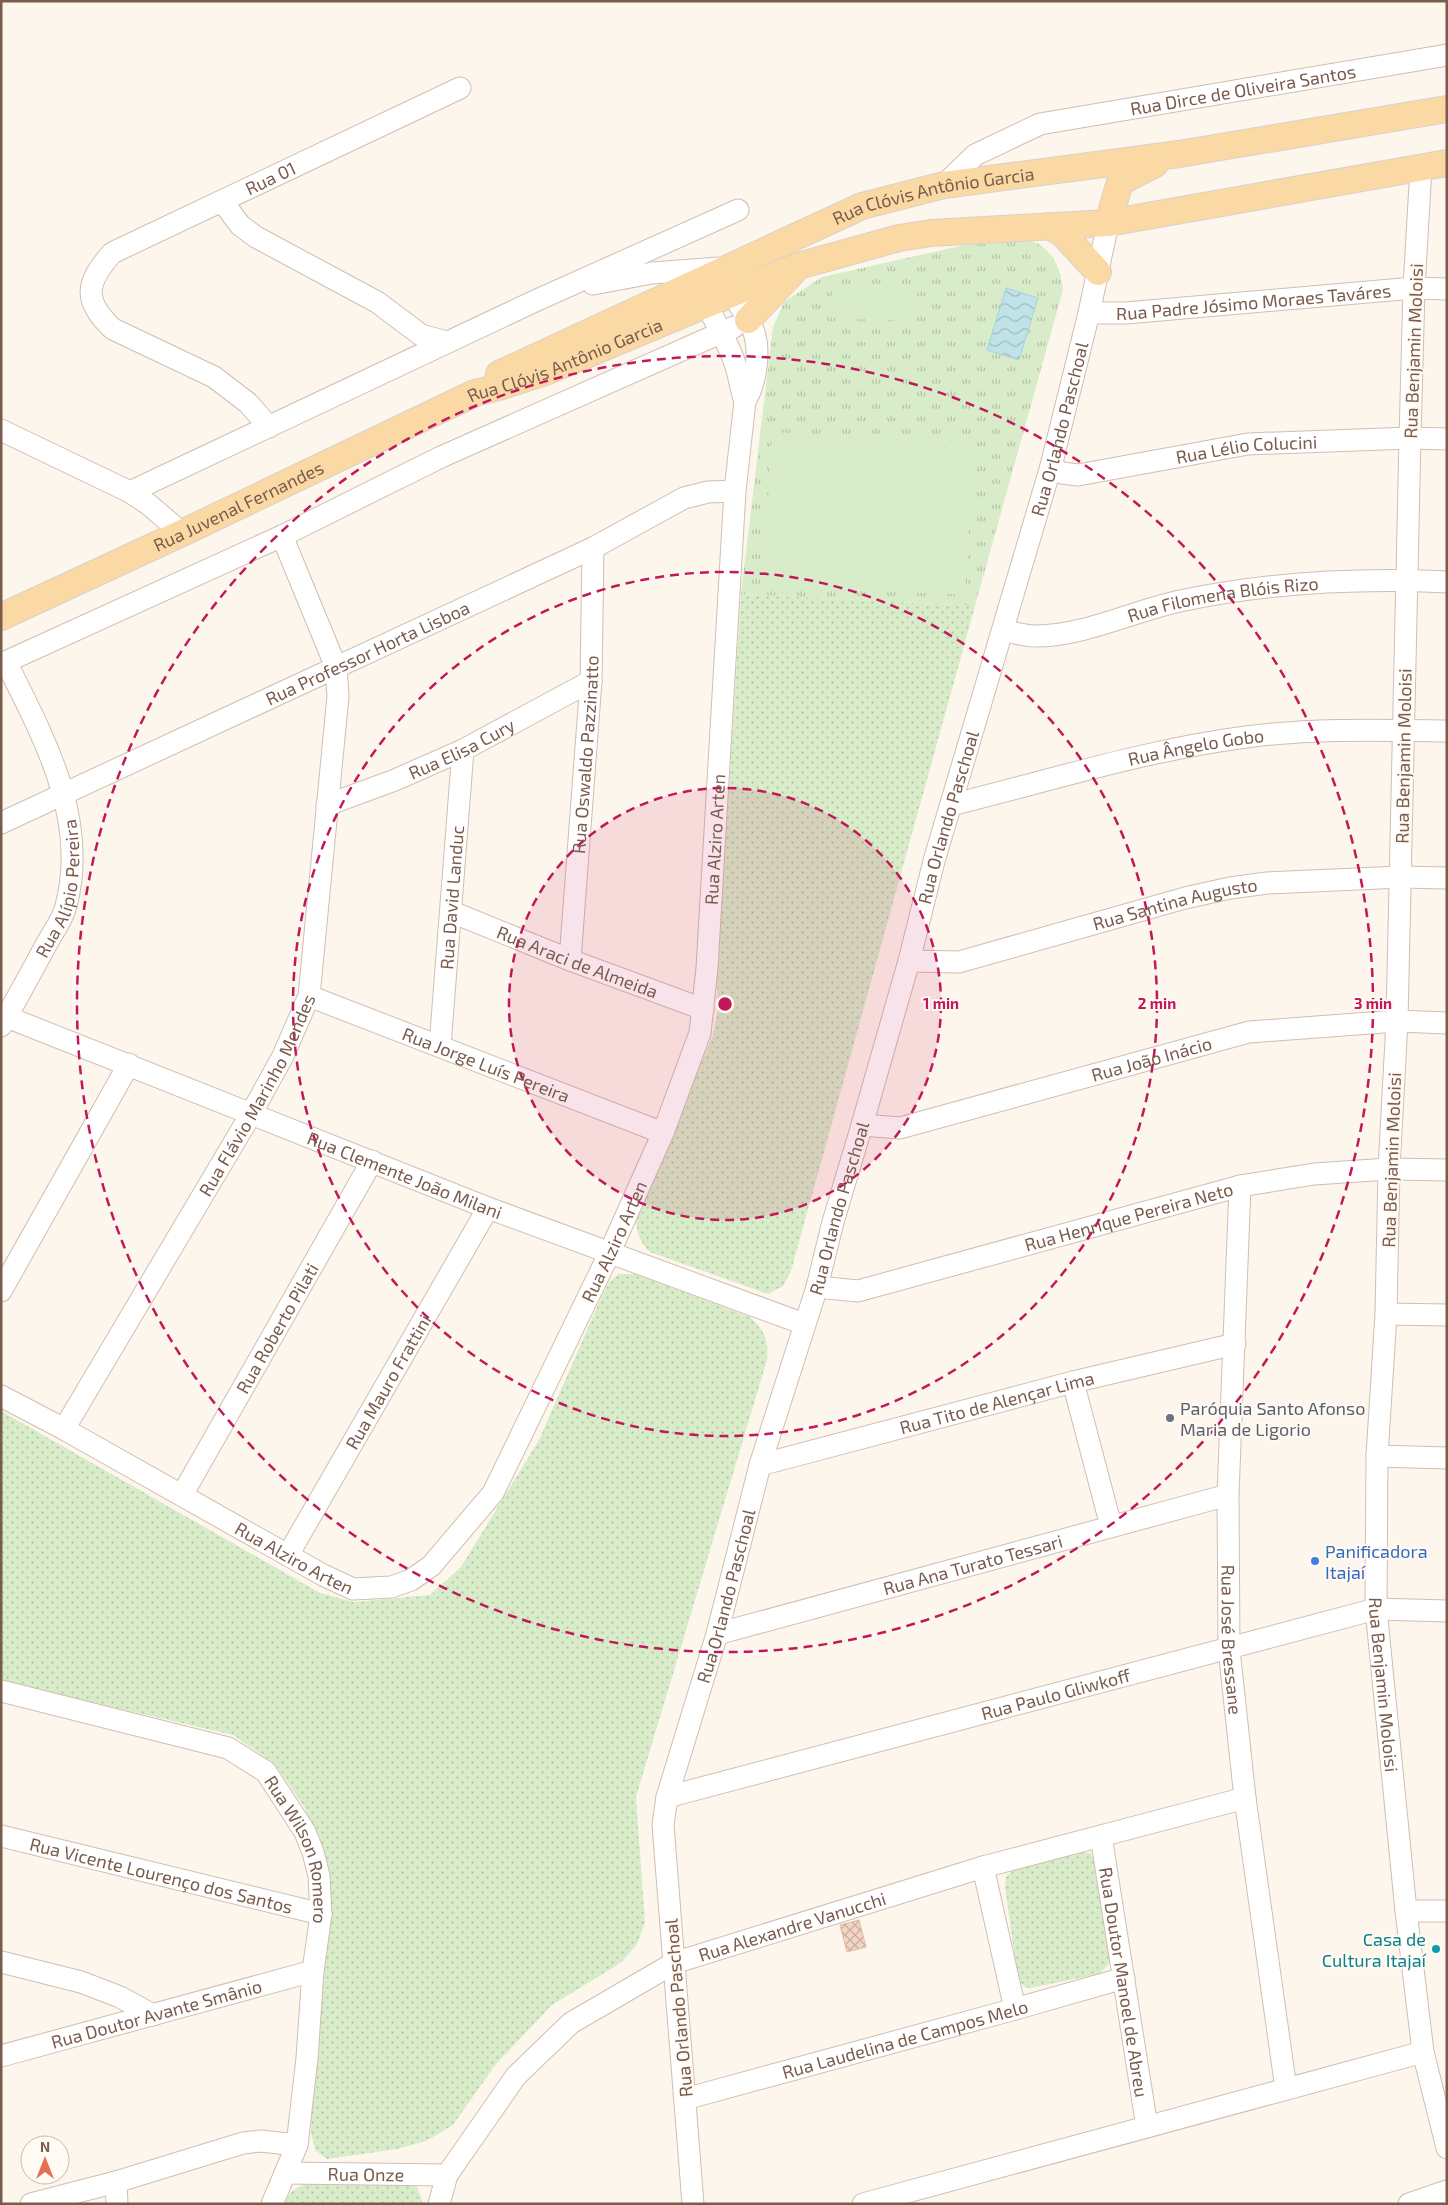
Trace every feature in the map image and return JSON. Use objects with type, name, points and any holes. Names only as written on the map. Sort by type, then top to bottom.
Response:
[{"type":"main road","name":"Rua Clóvis Antônio Garcia","points":[[475,393],[545,372],[719,286],[862,206],[944,185],[1179,154],[1447,109]]},
{"type":"main road","points":[[1108,223],[1120,182],[1133,174],[1179,154]]},
{"type":"main road","name":"Rua Clóvis Antônio Garcia","points":[[475,393],[495,376],[680,289],[719,286],[899,238],[931,233],[1108,223],[1447,163]]},
{"type":"main road","points":[[1049,226],[1062,233],[1098,272]]},
{"type":"main road","points":[[748,320],[798,266]]},
{"type":"main road","name":"Rua Juvenal Fernandes","points":[[1,617],[475,393]]},
{"type":"street","name":"Rua Dirce de Oliveira Santos","points":[[944,185],[976,155],[1040,124],[1447,55]]},
{"type":"street","name":"Rua 01","points":[[269,427],[248,404],[214,377],[113,329],[101,318],[94,307],[92,282],[100,267],[112,253],[460,88]]},
{"type":"street","name":"Rua Benjamin Moloisi","points":[[1421,167],[1414,288],[1397,1021],[1388,1168],[1386,1314],[1378,1456],[1376,1609],[1406,1912],[1423,2052],[1447,2148]]},
{"type":"street","points":[[222,201],[240,225],[256,237],[378,302],[422,335],[447,342]]},
{"type":"street","points":[[130,492],[535,301],[738,210]]},
{"type":"street","name":"Rua Orlando Paschoal","points":[[692,2204],[663,1825],[667,1797],[717,1634],[760,1465],[817,1287],[833,1222],[909,961],[934,861],[1051,466],[1089,313],[1108,223]]},
{"type":"street","points":[[535,301],[565,289],[652,273],[719,286]]},
{"type":"street","name":"Rua Alziro Arten","points":[[719,286],[748,320],[755,336],[756,374],[752,390],[744,401]]},
{"type":"street","name":"Rua Alziro Arten","points":[[1,1396],[353,1589],[391,1587],[412,1580],[431,1566],[493,1493],[610,1254],[663,1133],[700,1033],[708,968],[735,491],[744,401],[739,388],[737,370],[721,332],[719,286]]},
{"type":"street","name":"Rua Padre Jósimo Moraes Taváres","points":[[1089,313],[1126,313],[1414,288],[1447,289]]},
{"type":"street","points":[[3,663],[282,536],[441,457],[748,320]]},
{"type":"street","points":[[1,430],[130,492],[148,504],[182,533]]},
{"type":"street","name":"Rua Lélio Colucini","points":[[1051,466],[1062,473],[1078,475],[1248,444],[1410,438],[1447,439]]},
{"type":"street","name":"Rua Professor Horta Lisboa","points":[[1,823],[593,548],[684,498],[708,492],[735,491]]},
{"type":"street","name":"Rua Flávio Marinho Mendes","points":[[64,1429],[252,1114],[283,1056],[309,996],[338,696],[336,668],[282,536]]},
{"type":"street","name":"Rua Oswaldo Pazzinatto","points":[[570,960],[592,681],[593,548]]},
{"type":"street","name":"Rua Filomena Blóis Rizo","points":[[1003,630],[1036,636],[1061,633],[1178,601],[1257,587],[1407,580],[1447,582]]},
{"type":"street","name":"Rua Alípio Pereira","points":[[3,663],[39,728],[64,793],[73,835],[72,872],[66,908],[4,1022]]},
{"type":"street","name":"Rua Elisa Cury","points":[[327,805],[396,780],[463,750],[592,681]]},
{"type":"street","name":"Rua Ângelo Gobo","points":[[951,805],[1200,744],[1248,737],[1328,730],[1447,732]]},
{"type":"street","name":"Rua David Landuc","points":[[440,1046],[452,912],[463,750]]},
{"type":"street","name":"Rua Santina Augusto","points":[[909,961],[959,962],[1185,898],[1230,888],[1267,883],[1401,877],[1447,878]]},
{"type":"street","name":"Rua Araci de Almeida","points":[[452,912],[570,960],[703,1009]]},
{"type":"street","name":"Rua Jorge Luís Pereira","points":[[309,996],[663,1133]]},
{"type":"street","name":"Rua João Inácio","points":[[862,1125],[900,1128],[1249,1032],[1397,1021],[1447,1022]]},
{"type":"street","name":"Rua Clemente João Milani","points":[[4,1022],[128,1064],[488,1208],[804,1324]]},
{"type":"street","points":[[1,1291],[128,1064]]},
{"type":"street","name":"Rua Roberto Pilati","points":[[182,1495],[372,1161]]},
{"type":"street","name":"Rua Henrique Pereira Neto","points":[[817,1287],[858,1291],[1240,1186],[1314,1174],[1388,1168],[1447,1170]]},
{"type":"street","name":"Rua José Bressane","points":[[1240,1186],[1228,1495],[1229,1649],[1245,1798],[1286,2089]]},
{"type":"street","name":"Rua Mauro Frattini","points":[[288,1555],[488,1208]]},
{"type":"street","points":[[1386,1314],[1447,1315]]},
{"type":"street","name":"Rua Tito de Alençar Lima","points":[[760,1465],[1073,1382],[1235,1344]]},
{"type":"street","points":[[1073,1382],[1111,1526]]},
{"type":"street","points":[[1378,1456],[1447,1458]]},
{"type":"street","name":"Rua Ana Turato Tessari","points":[[717,1634],[1228,1495]]},
{"type":"street","name":"Rua Paulo Gliwkoff","points":[[667,1797],[1376,1609],[1447,1612]]},
{"type":"street","name":"Rua Wilson Romero","points":[[1,1691],[228,1748],[266,1772],[295,1815],[314,1852],[319,1876],[321,1914],[313,1971],[307,2058],[297,2145],[272,2204]]},
{"type":"street","name":"Rua Alexandre Vanucchi","points":[[439,2204],[447,2174],[516,2076],[571,2023],[674,1963],[984,1867],[1245,1798]]},
{"type":"street","name":"Rua Vicente Lourenço dos Santos","points":[[1,1836],[321,1914]]},
{"type":"street","name":"Rua Doutor Manoel de Abreu","points":[[1101,1836],[1146,2127]]},
{"type":"street","points":[[984,1867],[1015,2010]]},
{"type":"street","points":[[1406,1912],[1447,1911]]},
{"type":"street","points":[[1,1962],[82,1982],[120,1997],[153,2015]]},
{"type":"street","name":"Rua Doutor Avante Smânio","points":[[1,2056],[313,1971]]},
{"type":"street","name":"Rua Laudelina de Campos Melo","points":[[685,2099],[1015,2010],[1124,1978]]},
{"type":"street","points":[[863,2204],[900,2199],[1146,2127],[1423,2052]]},
{"type":"street","points":[[31,2204],[116,2182],[243,2142],[261,2141],[297,2145]]},
{"type":"street","name":"Rua Onze","points":[[285,2173],[447,2174]]},
{"type":"street","points":[[116,2182],[118,2204]]},
{"type":"street","points":[[1408,2204],[1447,2191]]},
{"type":"green space","points":[[1009,235],[1032,241],[1048,251],[1058,267],[1063,290],[975,606],[741,594],[773,327],[784,302],[822,277]]},
{"type":"green space","points":[[832,285],[912,287],[911,321],[831,318]]},
{"type":"green space","points":[[772,432],[974,443],[965,595],[763,585]]},
{"type":"green space","points":[[741,594],[975,606],[791,1271],[783,1286],[768,1294],[650,1252],[640,1238],[636,1220],[713,1035],[718,1010],[717,984]]},
{"type":"green space","points":[[619,1274],[635,1274],[750,1317],[765,1336],[767,1353],[767,1360],[636,1797],[645,1923],[637,1944],[622,1962],[552,2005],[496,2064],[453,2125],[426,2141],[397,2149],[327,2159],[315,2150],[311,2133],[320,1856],[305,1808],[275,1764],[233,1735],[1,1681],[1,1411],[320,1593],[354,1602],[430,1595],[461,1567],[539,1440],[602,1296],[609,1282]]},
{"type":"green space","points":[[1083,1852],[1090,1853],[1095,1859],[1110,1958],[1108,1965],[1099,1974],[1030,1988],[1025,1987],[1018,1980],[1005,1887],[1006,1877],[1014,1869]]},
{"type":"green space","points":[[309,2181],[412,2183],[418,2189],[423,2204],[284,2204],[291,2192]]},
{"type":"water","points":[[1006,288],[1038,298],[1019,360],[987,350]]},
{"type":"building","points":[[859,1920],[866,1947],[847,1952],[840,1925]]},
{"type":"place","name":"Paróquia Santo Afonso Maria de Ligorio","points":[[1170,1418]]},
{"type":"place","name":"Panificadora Itajaí","points":[[1315,1561]]},
{"type":"place","name":"Casa de Cultura Itajaí","points":[[1436,1949]]}]
